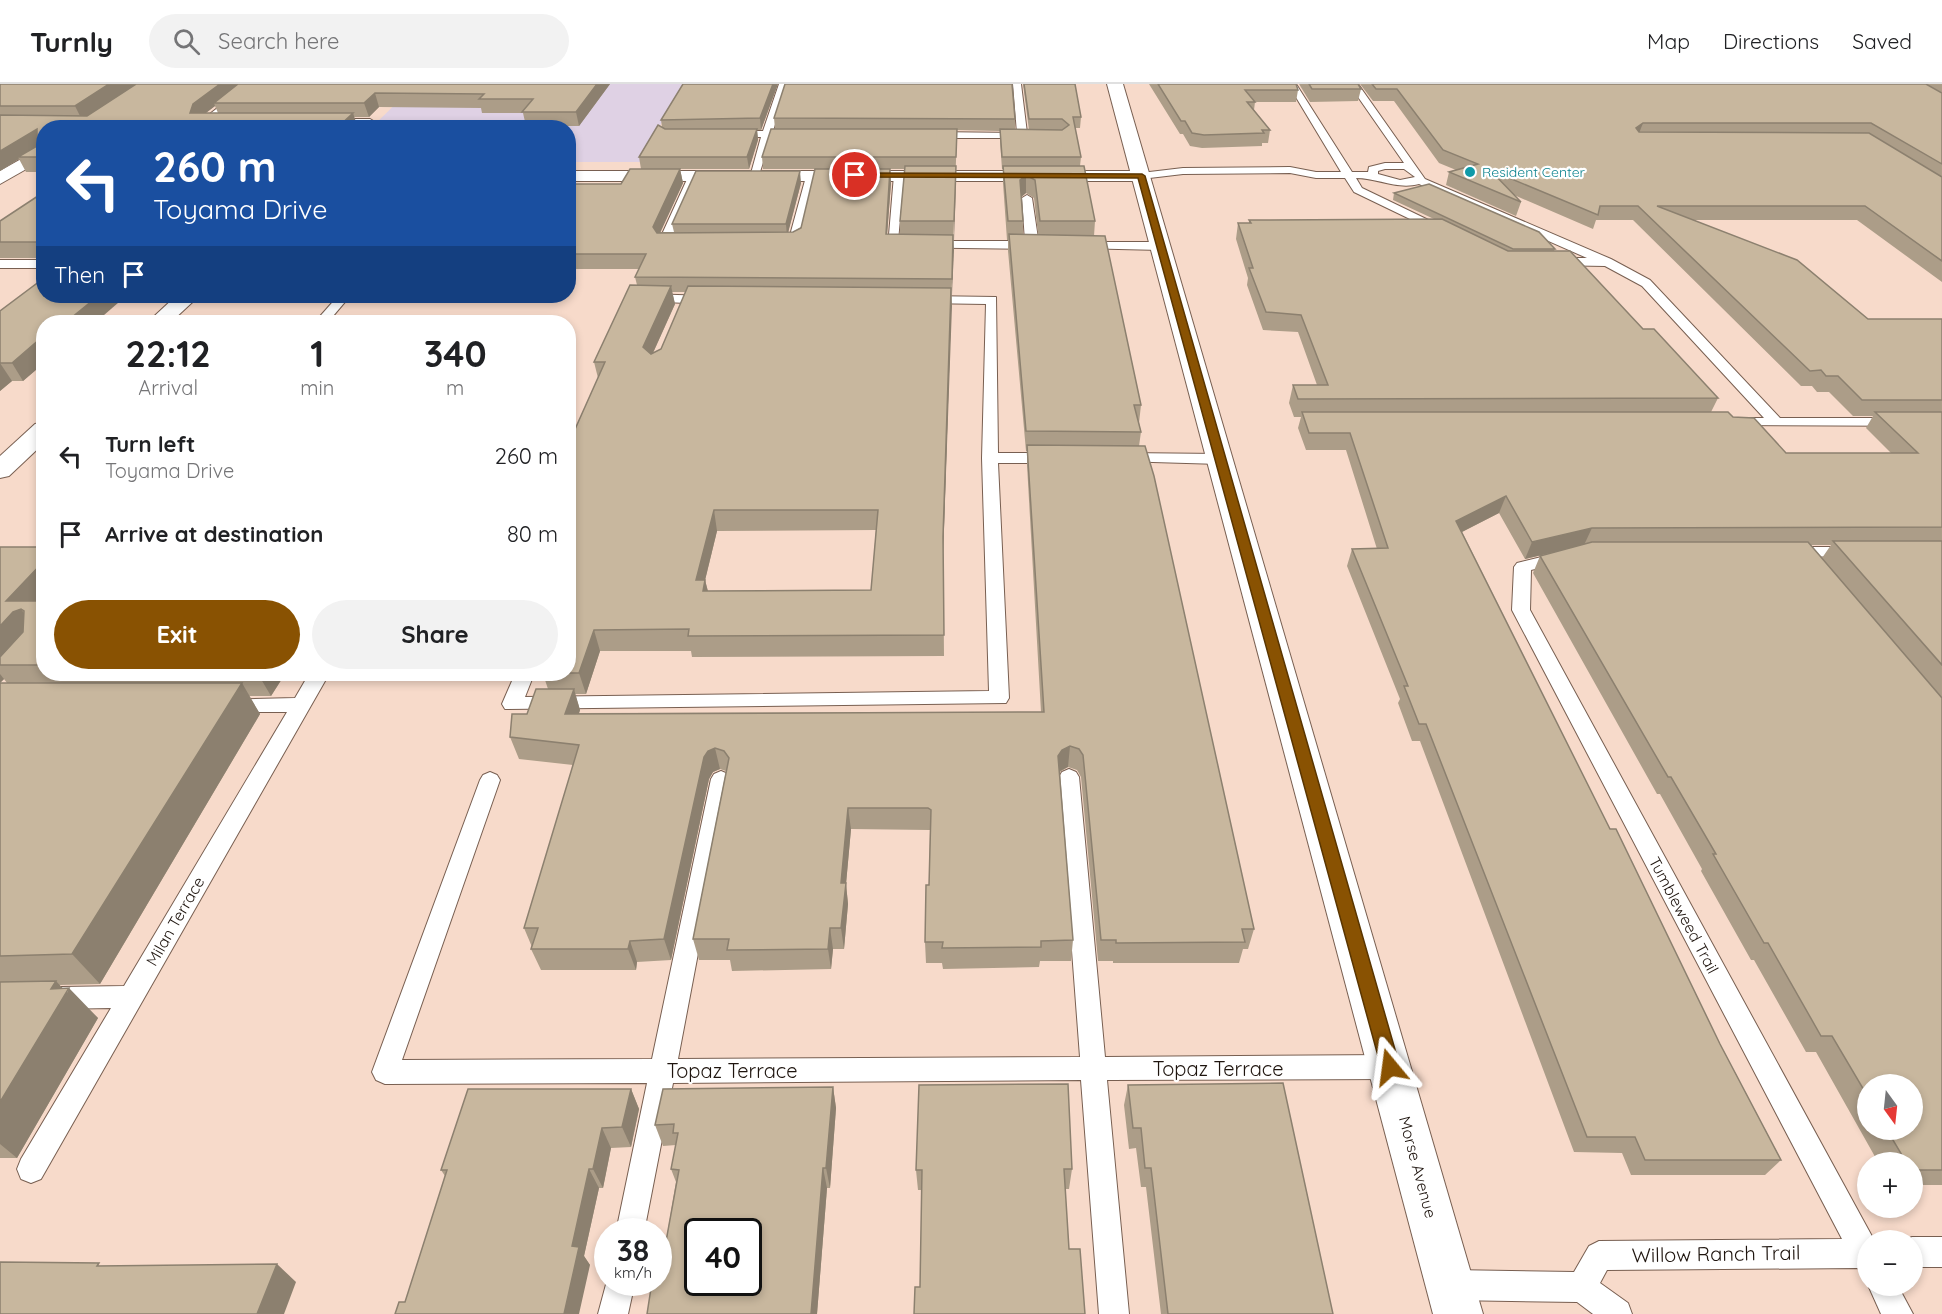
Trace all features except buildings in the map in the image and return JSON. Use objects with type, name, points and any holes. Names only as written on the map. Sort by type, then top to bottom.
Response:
[{"type":"street","name":"Morse Avenue","points":[[1115,84],[1153,176],[1161,246],[1454,1300]]},
{"type":"street","points":[[2,177],[36,156]]},
{"type":"street","points":[[576,176],[1153,176]]},
{"type":"street","points":[[167,315],[180,303]]},
{"type":"street","points":[[0,470],[36,436]]},
{"type":"lane","points":[[206,120],[255,84]]},
{"type":"lane","points":[[754,175],[783,84]]},
{"type":"lane","points":[[1017,84],[1022,136]]},
{"type":"lane","points":[[1292,84],[1358,190],[1455,236]]},
{"type":"lane","points":[[1353,84],[1417,175]]},
{"type":"lane","points":[[723,135],[813,134]]},
{"type":"lane","points":[[918,135],[1041,136]]},
{"type":"lane","points":[[1373,175],[1373,169],[1384,166],[1417,175],[1607,262],[1646,283],[1776,422]]},
{"type":"lane","points":[[687,243],[664,243],[694,175]]},
{"type":"lane","points":[[770,242],[794,242],[811,175]]},
{"type":"lane","points":[[899,175],[892,245],[1037,246],[1027,198]]},
{"type":"lane","points":[[1153,176],[1187,180],[1296,180],[1316,175],[1373,175],[1391,182],[1408,183],[1417,175]]},
{"type":"lane","points":[[1067,246],[1161,246]]},
{"type":"lane","points":[[1541,262],[1607,262]]},
{"type":"lane","points":[[0,264],[36,264]]},
{"type":"lane","points":[[632,298],[683,304],[720,300]]},
{"type":"lane","points":[[521,681],[512,704],[999,698],[990,458],[992,300],[909,300]]},
{"type":"lane","points":[[327,315],[338,303]]},
{"type":"lane","points":[[1717,422],[1942,422]]},
{"type":"lane","points":[[990,458],[1070,458]]},
{"type":"lane","points":[[1104,458],[1220,459]]},
{"type":"lane","name":"Tumbleweed Trail","points":[[1584,552],[1523,567],[1521,610],[1857,1235]]},
{"type":"lane","points":[[1769,552],[1873,552]]},
{"type":"lane","points":[[1804,552],[1819,570]]},
{"type":"lane","name":"Milan Terrace","points":[[31,1169],[315,681]]},
{"type":"lane","points":[[207,705],[301,705]]},
{"type":"lane","points":[[1070,777],[1114,1314]]},
{"type":"lane","points":[[633,1218],[721,779]]},
{"type":"lane","name":"Topaz Terrace","points":[[490,780],[385,1072],[1390,1067]]},
{"type":"lane","points":[[0,999],[131,997]]},
{"type":"lane","points":[[1923,1252],[1942,1252]]},
{"type":"lane","name":"Willow Ranch Trail","points":[[1582,1287],[1599,1256],[1857,1254]]},
{"type":"lane","points":[[1454,1300],[1582,1287],[1617,1314]]},
{"type":"lane","points":[[614,1314],[617,1296]]},
{"type":"lane","points":[[1888,1296],[1898,1314]]},
{"type":"shaded area","points":[[416,84],[683,84],[640,162],[576,162],[576,120],[379,120]]},
{"type":"place","name":"Resident Center","points":[[1470,172]]},
{"type":"route","points":[[855,175],[1142,176],[1390,1067]]}]
